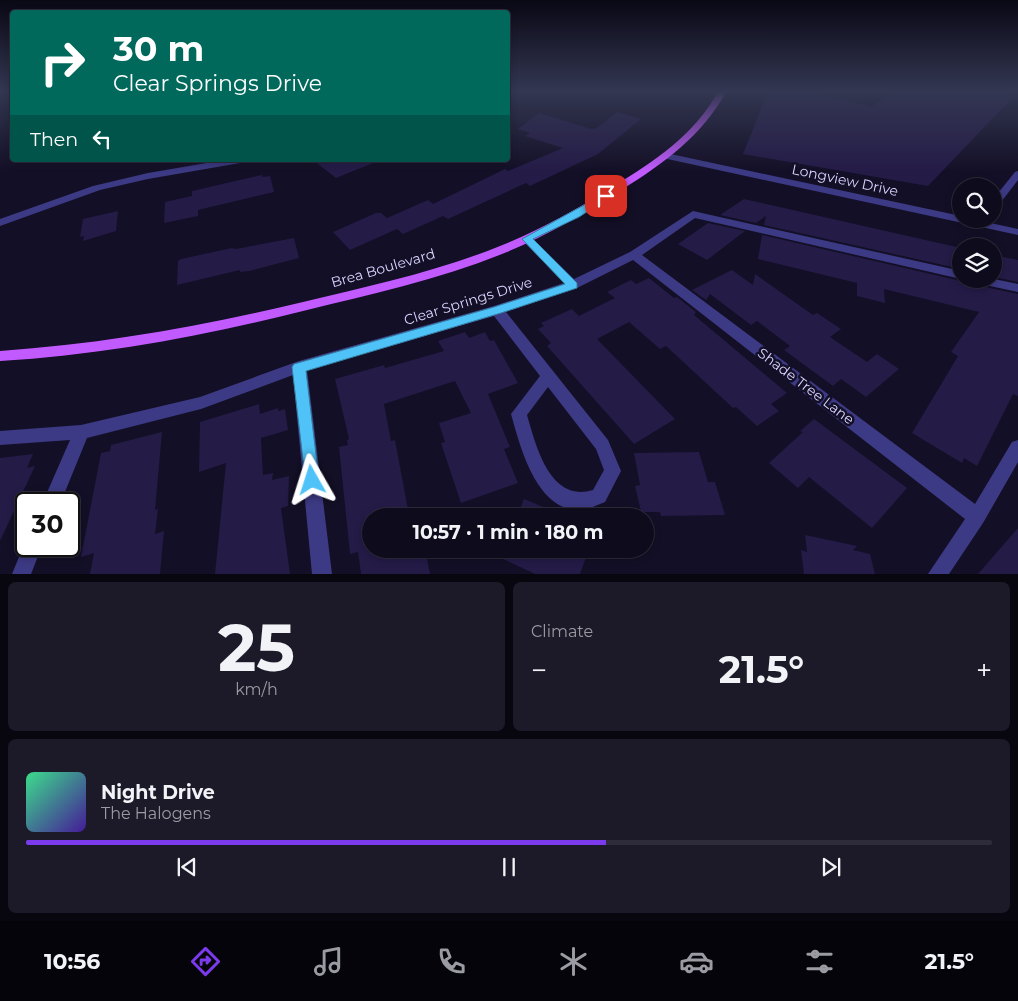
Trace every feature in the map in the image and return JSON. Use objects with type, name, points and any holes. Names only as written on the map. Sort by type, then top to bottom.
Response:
[{"type":"main road","name":"Brea Boulevard","points":[[0,356],[85,350],[248,320],[382,287],[464,262],[527,239],[576,215],[666,156],[705,119]]},
{"type":"street","name":"Longview Drive","points":[[666,156],[952,215]]},
{"type":"street","points":[[0,223],[97,188],[148,176],[228,162]]},
{"type":"street","points":[[1002,194],[1018,174]]},
{"type":"street","name":"Clear Springs Drive","points":[[0,438],[81,432],[201,403],[299,367],[497,310],[573,285],[634,255],[693,214],[952,273]]},
{"type":"street","name":"Longview Drive","points":[[1002,227],[1018,232]]},
{"type":"street","points":[[527,239],[573,285]]},
{"type":"street","name":"Shade Tree Lane","points":[[634,255],[977,517]]},
{"type":"street","points":[[1002,285],[1018,288]]},
{"type":"street","points":[[497,310],[548,376],[602,446],[613,471],[600,496],[577,501],[557,493],[533,462],[519,414],[548,376]]},
{"type":"street","points":[[299,367],[322,574]]},
{"type":"street","points":[[56,492],[81,432]]},
{"type":"street","points":[[937,574],[977,517],[1018,447]]},
{"type":"street","points":[[21,574],[28,557]]},
{"type":"building","points":[[531,119],[558,119],[592,129],[608,119],[641,119],[598,154],[530,186],[526,183],[448,219],[443,216],[403,234],[397,229],[350,250],[333,232],[376,213],[381,213],[387,218],[428,200],[433,204],[505,169],[508,171],[563,148],[525,136],[530,133],[518,129]]},
{"type":"building","points":[[757,119],[992,119],[928,186],[743,154]]},
{"type":"building","points":[[316,162],[376,162],[336,178]]},
{"type":"building","points":[[262,175],[262,177],[270,176],[274,192],[198,210],[198,216],[164,223],[165,202],[192,196],[192,191]]},
{"type":"building","points":[[744,199],[952,246],[952,267],[764,225],[766,216],[756,223],[720,215]]},
{"type":"building","points":[[118,211],[116,231],[83,241],[84,236],[80,237],[83,219]]},
{"type":"building","points":[[708,223],[745,231],[707,260],[678,244]]},
{"type":"building","points":[[762,235],[952,279],[952,288],[990,288],[1018,294],[1018,396],[1013,394],[977,466],[964,458],[962,463],[912,433],[958,356],[951,352],[979,312],[884,289],[885,303],[857,296],[857,283],[758,259]]},
{"type":"building","points":[[294,238],[299,258],[249,271],[240,272],[240,270],[177,285],[178,261],[181,259]]},
{"type":"building","points":[[1002,257],[1018,260],[1018,282],[1002,279]]},
{"type":"building","points":[[732,270],[753,285],[755,274],[813,315],[817,313],[841,329],[830,337],[867,362],[877,354],[899,369],[866,397],[841,379],[833,386],[784,350],[790,346],[757,321],[751,325],[710,294],[706,300],[692,290]]},
{"type":"building","points":[[649,278],[674,298],[677,297],[696,312],[694,315],[787,393],[771,404],[779,411],[757,426],[736,407],[733,408],[666,346],[660,349],[629,322],[597,339],[675,419],[634,444],[547,346],[551,343],[538,329],[544,326],[541,323],[572,309],[579,316],[615,298],[607,292],[631,280],[636,284]]},
{"type":"building","points":[[465,332],[469,338],[485,332],[490,341],[494,340],[518,383],[488,394],[510,447],[504,449],[518,483],[461,503],[441,443],[445,442],[439,423],[471,413],[455,381],[384,404],[391,441],[395,440],[408,508],[362,508],[362,558],[427,558],[430,574],[361,574],[358,552],[350,554],[339,447],[348,445],[347,440],[349,439],[335,379],[384,365],[385,368],[444,351],[438,341]]},
{"type":"building","points":[[259,404],[260,414],[278,408],[278,411],[285,409],[288,430],[261,438],[263,475],[273,473],[272,480],[289,476],[288,506],[281,508],[290,574],[215,574],[226,463],[199,472],[200,422]]},
{"type":"building","points":[[814,419],[907,488],[872,528],[809,477],[798,488],[769,463],[803,432],[800,431]]},
{"type":"building","points":[[162,432],[155,510],[158,509],[155,534],[164,531],[160,574],[90,574],[94,553],[81,557],[101,453],[110,451],[111,445]]},
{"type":"building","points":[[699,452],[708,482],[715,482],[725,515],[661,516],[660,512],[654,512],[654,508],[640,508],[635,486],[640,485],[634,453]]},
{"type":"building","points":[[33,454],[27,468],[35,466],[23,492],[15,492],[15,509],[0,541],[0,458]]},
{"type":"building","points":[[524,499],[546,508],[520,508]]},
{"type":"building","points":[[1018,528],[1018,574],[978,574]]},
{"type":"building","points":[[805,535],[857,546],[853,550],[870,554],[875,574],[804,574],[801,550],[807,552]]},
{"type":"building","points":[[501,558],[586,558],[580,574],[535,574]]},
{"type":"route","points":[[312,480],[299,367],[497,310],[573,285],[527,239],[576,215],[606,196]]}]
